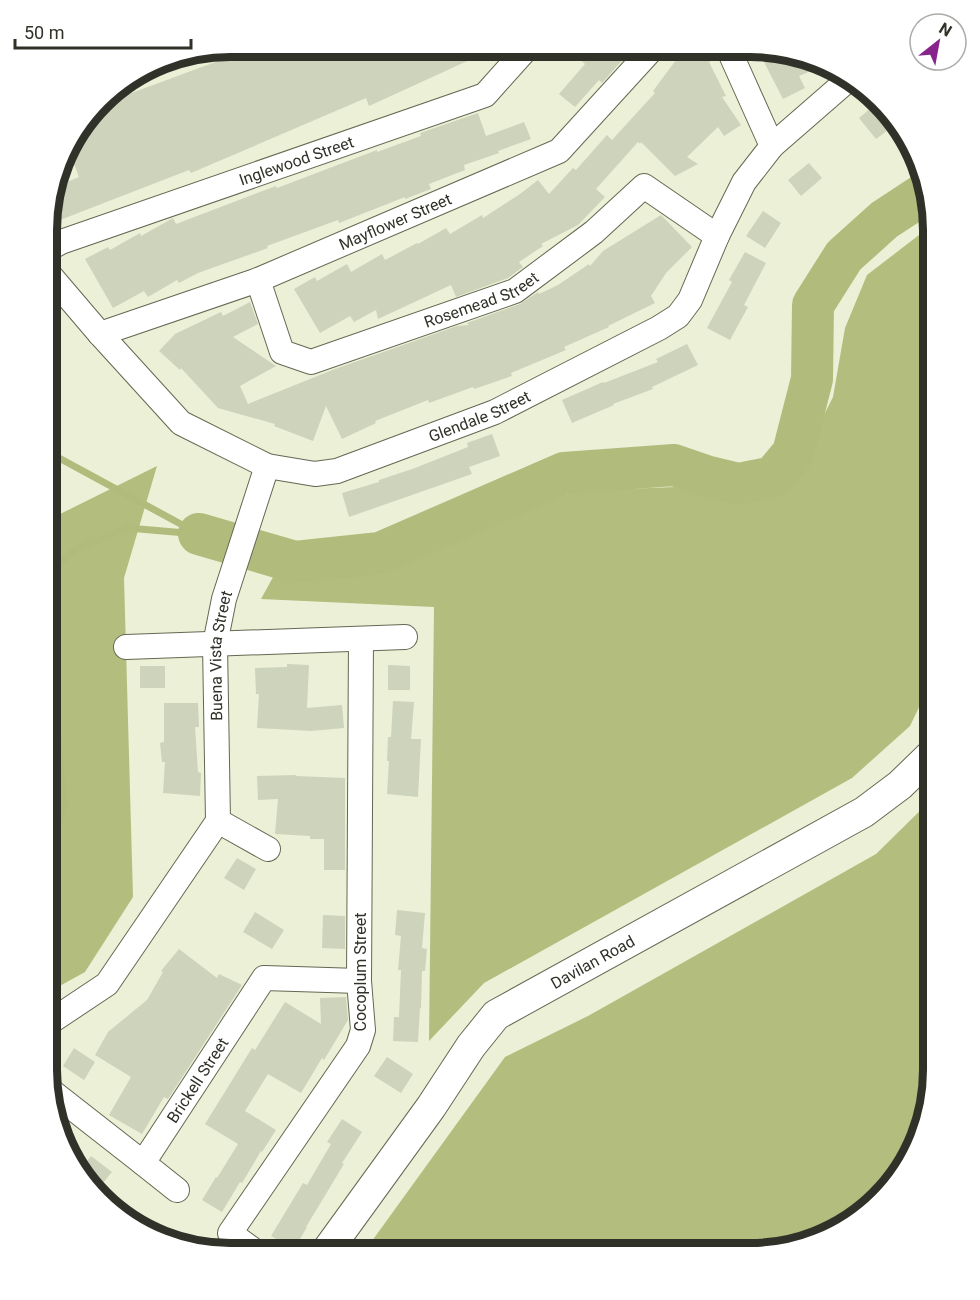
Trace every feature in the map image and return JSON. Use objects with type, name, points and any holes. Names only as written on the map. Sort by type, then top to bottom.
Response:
[{"type":"main road","name":"Davilan Road","points":[[333,1243],[431,1107],[471,1046],[496,1015],[864,812],[900,785],[923,763]]},
{"type":"street","name":"Inglewood Street","points":[[57,244],[485,96],[519,57]]},
{"type":"street","name":"Mayflower Street","points":[[100,334],[258,280],[559,151],[646,57]]},
{"type":"street","points":[[732,57],[772,146]]},
{"type":"street","name":"Glendale Street","points":[[57,284],[181,423],[267,466],[315,474],[338,471],[495,412],[678,316],[690,300],[717,236],[744,182],[772,146],[843,85]]},
{"type":"street","name":"Rosemead Street","points":[[258,280],[282,352],[311,362],[514,291],[594,232],[644,186],[717,236]]},
{"type":"street","name":"Buena Vista Street","points":[[218,821],[215,644],[224,599],[267,466]]},
{"type":"street","points":[[126,647],[405,637]]},
{"type":"street","name":"Cocoplum Street","points":[[244,1243],[230,1233],[358,1046],[363,1030],[359,981],[361,639]]},
{"type":"street","points":[[57,1017],[107,984],[218,821],[268,849]]},
{"type":"street","name":"Brickell Street","points":[[143,1163],[264,978],[359,981]]},
{"type":"street","points":[[59,1097],[177,1190]]},
{"type":"green space","points":[[923,232],[923,699],[910,726],[852,778],[484,983],[429,1041],[434,607],[261,599],[278,568],[381,564],[575,491],[675,487],[736,501],[785,492],[833,397],[845,328],[867,275]]},
{"type":"green space","points":[[157,466],[124,578],[133,897],[85,972],[57,987],[57,516]]},
{"type":"green space","points":[[923,808],[923,1081],[920,1104],[914,1125],[894,1166],[864,1200],[846,1214],[816,1230],[772,1242],[371,1243],[505,1057],[588,1016],[876,854]]},
{"type":"building","points":[[229,57],[476,57],[369,106],[366,98],[191,173],[189,170],[60,220],[58,208],[63,183],[79,177],[72,160],[75,154],[93,125],[119,98]]},
{"type":"building","points":[[578,57],[625,57],[602,83],[599,80],[575,107],[559,94],[585,64]]},
{"type":"building","points":[[678,57],[717,57],[709,62],[726,96],[722,97],[741,125],[724,136],[718,127],[687,157],[698,164],[675,176],[641,142],[640,144],[638,142],[596,189],[605,197],[578,225],[541,244],[543,246],[519,262],[523,267],[508,278],[456,297],[451,285],[378,319],[376,310],[354,322],[350,316],[320,333],[294,289],[315,277],[317,281],[347,264],[351,272],[382,254],[385,260],[446,228],[450,234],[482,215],[483,218],[538,180],[549,194],[573,168],[576,170],[607,135],[612,140],[655,93],[653,91]]},
{"type":"building","points":[[765,58],[814,69],[799,76],[805,88],[783,99],[764,62],[767,61]]},
{"type":"building","points":[[872,108],[890,129],[876,139],[859,118]]},
{"type":"building","points":[[478,113],[486,136],[524,122],[531,139],[464,165],[465,170],[429,184],[431,189],[339,223],[338,220],[267,246],[268,248],[198,273],[179,283],[177,280],[148,297],[144,291],[113,308],[85,259],[108,247],[110,250],[140,233],[141,236],[173,218],[176,224],[276,186],[277,188],[421,136],[420,133]]},
{"type":"building","points":[[809,163],[822,178],[801,196],[788,180]]},
{"type":"building","points":[[763,211],[781,223],[765,248],[746,236]]},
{"type":"building","points":[[661,215],[692,247],[666,273],[651,296],[655,303],[564,347],[566,350],[511,373],[512,376],[429,403],[428,400],[375,421],[376,423],[342,439],[326,406],[313,441],[274,426],[275,424],[218,408],[181,368],[180,370],[159,351],[175,334],[221,312],[223,316],[250,302],[258,324],[233,337],[276,366],[240,386],[248,404],[335,369],[457,326],[469,325],[467,323],[520,304],[538,292],[539,294],[558,285],[589,264],[590,266],[603,251]]},
{"type":"building","points":[[745,252],[766,263],[744,305],[748,307],[730,340],[707,328]]},
{"type":"building","points":[[687,344],[698,365],[652,387],[653,389],[572,423],[562,400],[658,362],[656,359]]},
{"type":"building","points":[[492,434],[500,456],[469,467],[472,474],[349,517],[342,493],[415,468],[468,447],[467,443]]},
{"type":"building","points":[[287,664],[309,665],[307,708],[342,705],[344,728],[311,731],[257,728],[259,694],[256,694],[255,668],[287,667]]},
{"type":"building","points":[[388,665],[410,666],[410,690],[388,690]]},
{"type":"building","points":[[140,666],[165,666],[165,688],[140,688]]},
{"type":"building","points":[[393,701],[414,702],[411,739],[421,739],[418,797],[387,794],[388,737],[391,737]]},
{"type":"building","points":[[164,703],[198,703],[199,727],[195,727],[198,772],[201,773],[200,796],[163,793],[165,762],[162,762],[160,743],[164,742]]},
{"type":"building","points":[[296,775],[345,778],[345,870],[324,870],[324,839],[275,834],[278,799],[258,800],[257,776]]},
{"type":"building","points":[[237,858],[256,869],[244,890],[224,878]]},
{"type":"building","points":[[397,910],[425,913],[422,948],[427,949],[425,971],[422,971],[418,1042],[393,1041],[394,1017],[399,1017],[401,970],[398,970],[401,936],[395,935]]},
{"type":"building","points":[[255,912],[284,930],[272,949],[243,932]]},
{"type":"building","points":[[323,915],[345,916],[345,949],[322,948]]},
{"type":"building","points":[[179,949],[217,978],[219,974],[242,985],[168,1099],[164,1097],[142,1134],[109,1115],[131,1077],[95,1055],[108,1032],[147,1000],[163,972],[161,971]]},
{"type":"building","points":[[346,997],[348,1020],[301,1093],[268,1074],[245,1111],[276,1130],[222,1212],[202,1200],[238,1144],[205,1124],[252,1048],[255,1050],[285,1002],[321,1024],[320,998]]},
{"type":"building","points":[[74,1048],[95,1062],[84,1080],[63,1066]]},
{"type":"building","points":[[387,1057],[413,1074],[401,1093],[374,1076]]},
{"type":"building","points":[[342,1119],[362,1132],[298,1243],[283,1243],[271,1236],[303,1183],[307,1185],[331,1144],[327,1142]]},
{"type":"building","points":[[91,1156],[112,1172],[101,1185],[85,1164]]},
{"type":"waterway","points":[[199,534],[295,562],[380,553],[564,473],[674,465],[738,484],[773,477],[793,453],[812,379],[813,305],[844,256],[884,220],[920,197]]},
{"type":"waterway","points":[[57,457],[199,534]]},
{"type":"waterway","points":[[57,565],[76,549],[128,528],[197,534]]},
{"type":"waterway","points":[[57,730],[64,804],[57,825]]}]
